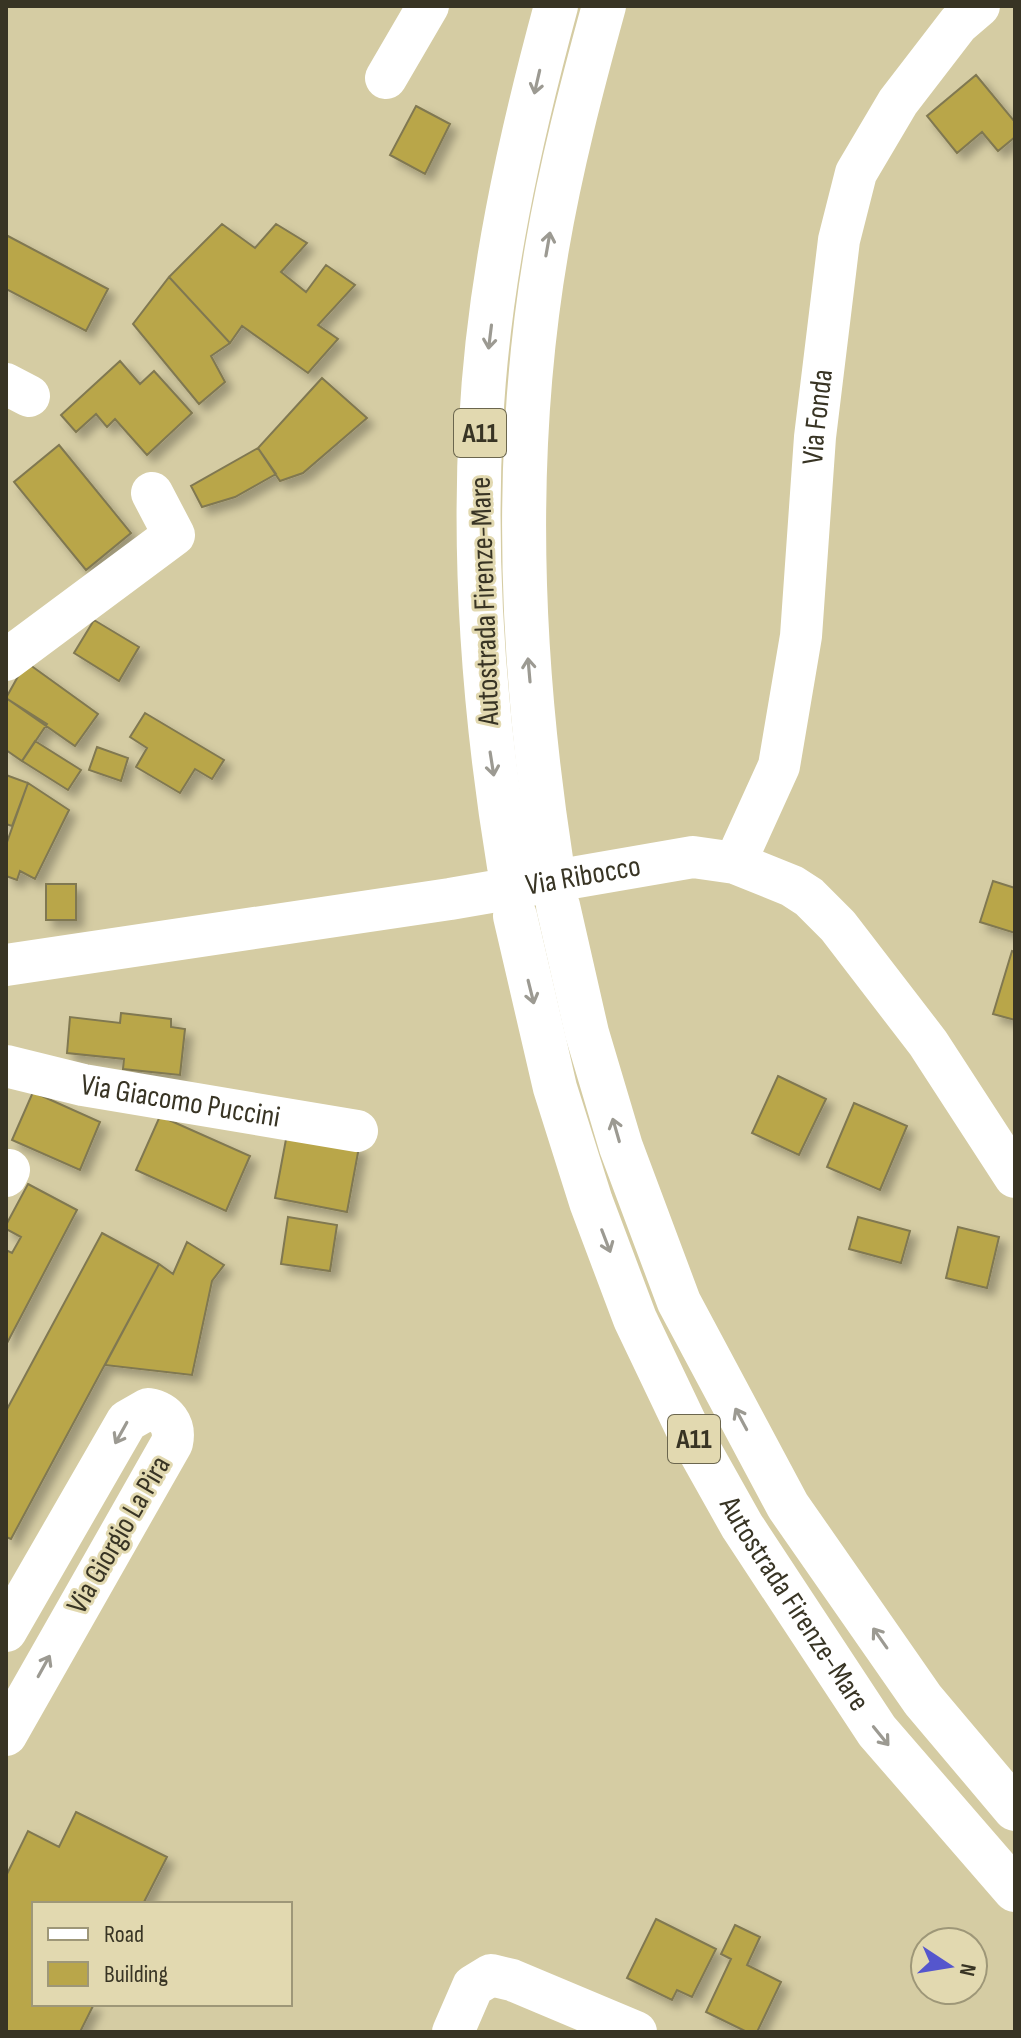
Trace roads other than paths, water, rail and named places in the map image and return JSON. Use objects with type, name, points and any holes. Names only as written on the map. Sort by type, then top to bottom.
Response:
[{"type":"highway","name":"Autostrada Firenze-Mare","points":[[509,866],[490,753],[479,589],[481,423],[509,204],[556,6]]},
{"type":"highway","name":"Autostrada Firenze-Mare","points":[[551,859],[540,786],[525,627],[523,505],[546,250],[574,118],[604,6]]},
{"type":"highway","name":"Autostrada Firenze-Mare","points":[[558,906],[587,1033],[621,1147],[679,1302],[788,1506],[923,1700],[1015,1809]]},
{"type":"highway","name":"Autostrada Firenze-Mare","points":[[515,916],[555,1088],[591,1202],[635,1319],[687,1428],[742,1526],[877,1731],[1015,1890]]},
{"type":"street","points":[[386,78],[428,6]]},
{"type":"street","name":"Via Fonda","points":[[735,863],[779,766],[801,636],[815,437],[839,240],[856,173],[898,102],[958,24],[979,6]]},
{"type":"street","points":[[6,660],[174,535],[152,493]]},
{"type":"street","name":"Via Ribocco","points":[[6,965],[450,899],[693,857],[735,863],[792,886],[809,897],[838,926],[928,1043],[1015,1177]]},
{"type":"street","name":"Via Giacomo Puccini","points":[[6,1066],[83,1085],[357,1131]]},
{"type":"street","name":"Via Giorgio La Pira","points":[[6,1631],[16,1590],[127,1421],[140,1411],[156,1410],[172,1427],[172,1443],[70,1617],[6,1735]]},
{"type":"street","points":[[16,1590],[70,1617]]},
{"type":"street","points":[[453,2032],[473,1986],[491,1975],[512,1980],[636,2032]]}]
